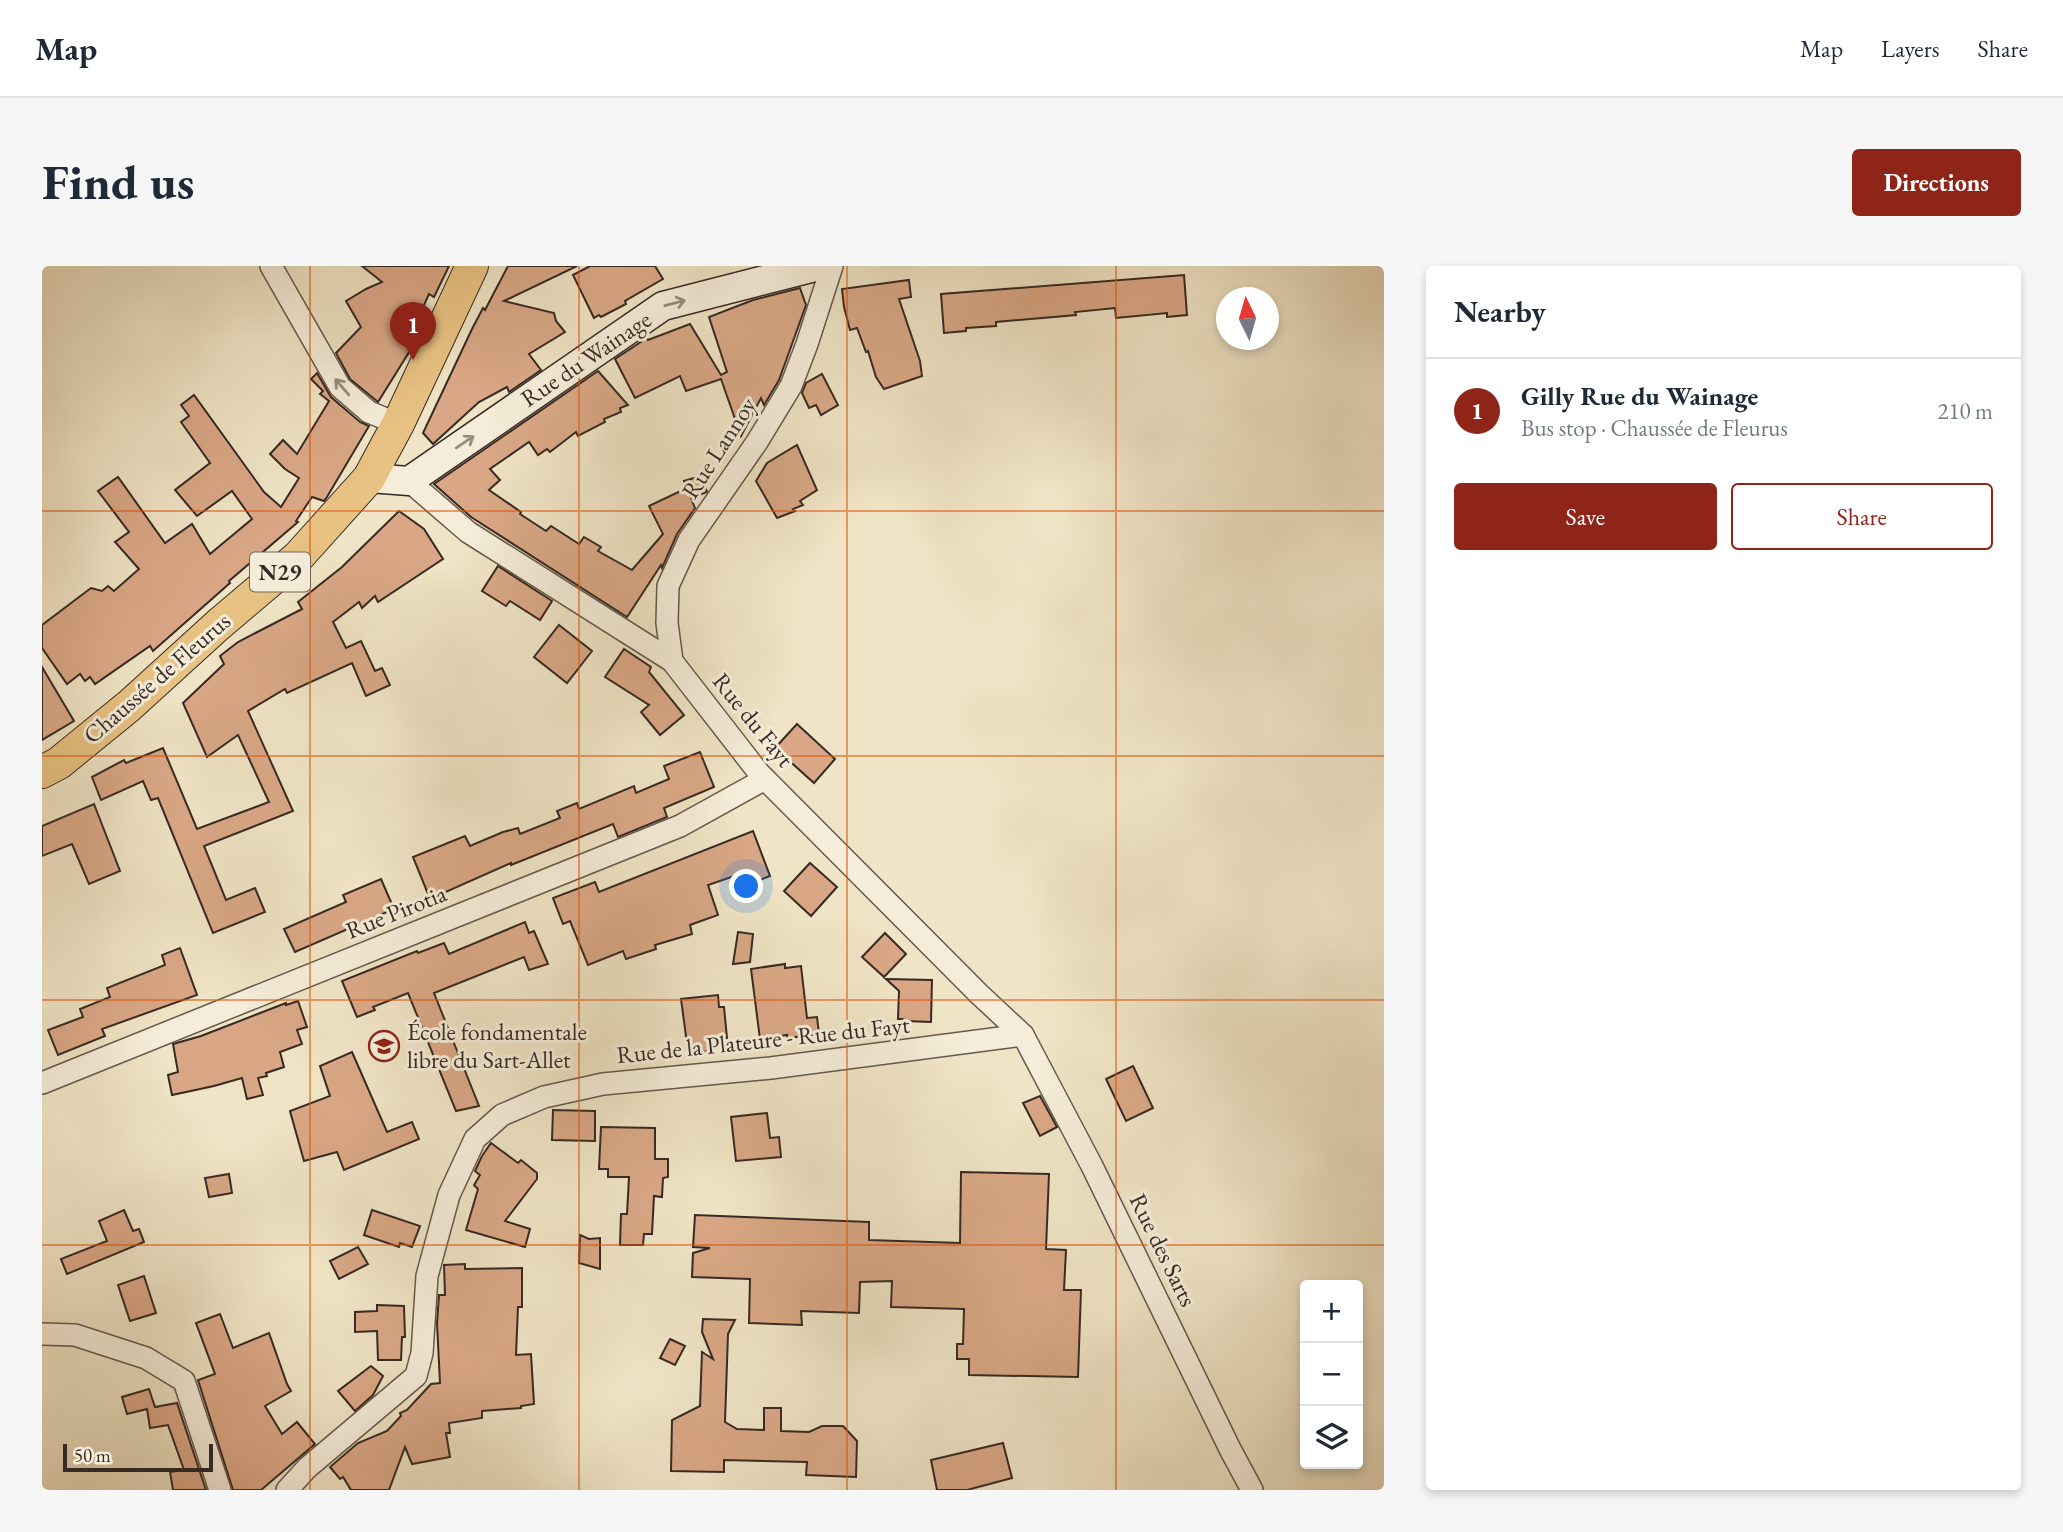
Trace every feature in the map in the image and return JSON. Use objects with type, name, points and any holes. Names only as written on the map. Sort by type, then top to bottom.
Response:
[{"type":"main road","name":"Chaussée de Fleurus","points":[[42,772],[59,762],[130,706],[209,633],[298,557],[369,478],[398,424],[472,266]]},
{"type":"street","points":[[271,266],[340,387],[369,412],[398,424]]},
{"type":"street","name":"Rue du Wainage","points":[[409,481],[663,306],[818,266]]},
{"type":"street","name":"Rue Lannoy","points":[[672,661],[667,622],[668,586],[689,540],[757,442],[791,386],[832,266]]},
{"type":"street","points":[[369,478],[409,481]]},
{"type":"street","name":"Rue du Fayt","points":[[409,481],[468,532],[672,661],[765,779],[1023,1035]]},
{"type":"street","name":"Rue Pirotia","points":[[42,1083],[680,826],[765,779]]},
{"type":"street","name":"Rue de la Plateure - Rue du Fayt","points":[[287,1490],[307,1468],[416,1376],[422,1353],[426,1276],[449,1195],[475,1139],[502,1115],[544,1097],[603,1084],[771,1068],[1023,1035]]},
{"type":"street","name":"Rue des Sarts","points":[[1023,1035],[1088,1158],[1252,1490]]},
{"type":"street","points":[[42,1334],[75,1335],[146,1359],[184,1381],[220,1490]]},
{"type":"building","points":[[362,266],[449,266],[434,297],[429,294],[415,325],[410,337],[416,341],[378,402],[350,379],[336,353],[361,327],[346,301],[382,282]]},
{"type":"building","points":[[508,266],[577,266],[504,301],[554,313],[556,321],[565,332],[529,354],[541,370],[509,392],[507,387],[479,402],[433,444],[423,433],[472,329]]},
{"type":"building","points":[[590,266],[655,266],[663,279],[625,301],[626,304],[594,318],[573,275]]},
{"type":"building","points":[[1184,275],[1187,315],[1167,317],[1167,313],[1116,318],[1115,308],[1075,312],[1076,315],[996,322],[996,326],[944,333],[941,294]]},
{"type":"building","points":[[909,280],[911,297],[899,299],[920,361],[922,376],[884,389],[876,377],[857,328],[850,330],[842,289]]},
{"type":"building","points":[[800,288],[806,305],[779,380],[764,405],[761,398],[741,436],[721,379],[686,391],[680,376],[635,398],[615,359],[647,338],[648,340],[690,324],[721,375],[727,372],[709,317],[753,300]]},
{"type":"building","points":[[598,371],[628,405],[620,408],[621,412],[604,419],[605,422],[578,436],[576,432],[550,452],[547,449],[538,455],[529,442],[490,469],[500,480],[489,490],[546,531],[551,526],[579,544],[584,537],[601,547],[598,551],[632,570],[663,534],[649,506],[687,488],[684,481],[701,476],[707,492],[691,498],[695,508],[677,534],[662,568],[661,565],[627,617],[471,517],[434,484]]},
{"type":"building","points":[[317,373],[331,397],[360,422],[369,426],[324,501],[312,497],[296,521],[298,522],[153,651],[150,646],[95,684],[90,677],[85,681],[80,674],[67,684],[42,648],[42,625],[91,588],[102,591],[108,586],[114,591],[139,569],[115,542],[129,532],[98,491],[118,477],[165,543],[192,524],[210,554],[252,519],[232,491],[197,516],[175,490],[210,463],[181,422],[189,416],[181,405],[194,395],[264,492],[281,507],[299,478],[270,454],[283,440],[297,454],[329,401],[320,394],[323,391],[311,379]]},
{"type":"building","points":[[822,374],[838,405],[821,415],[816,405],[809,408],[802,393],[806,383]]},
{"type":"building","points":[[797,445],[817,490],[800,501],[803,505],[793,509],[795,511],[777,518],[756,481],[767,463]]},
{"type":"building","points":[[399,511],[424,529],[443,559],[378,602],[375,596],[362,608],[359,602],[333,622],[346,648],[361,641],[375,671],[382,668],[390,685],[366,696],[352,663],[287,693],[285,689],[248,711],[293,811],[204,846],[226,900],[255,888],[265,912],[213,933],[158,798],[151,800],[143,781],[101,800],[92,777],[124,760],[126,763],[163,748],[197,829],[269,802],[238,735],[207,757],[183,703],[224,664],[220,656],[238,642],[302,609],[298,602],[342,567]]},
{"type":"building","points":[[498,566],[552,601],[540,620],[510,601],[506,606],[482,591]]},
{"type":"building","points":[[559,625],[592,651],[567,683],[534,657]]},
{"type":"building","points":[[624,649],[651,667],[649,672],[684,715],[660,735],[641,712],[649,705],[605,677]]},
{"type":"building","points":[[42,667],[74,721],[42,740]]},
{"type":"building","points":[[797,724],[835,759],[814,783],[775,748]]},
{"type":"building","points":[[700,752],[714,787],[664,808],[667,817],[618,837],[613,824],[511,863],[430,899],[413,857],[465,836],[470,846],[518,828],[520,834],[560,818],[557,811],[577,803],[579,809],[634,786],[636,793],[669,779],[664,766]]},
{"type":"building","points":[[94,804],[120,871],[89,884],[72,844],[42,856],[42,826]]},
{"type":"building","points":[[753,831],[770,876],[742,887],[737,875],[708,885],[718,915],[690,925],[692,934],[655,945],[656,949],[626,959],[623,951],[588,965],[570,921],[563,924],[553,898],[595,882],[599,892]]},
{"type":"building","points":[[810,863],[837,887],[811,916],[784,891]]},
{"type":"building","points":[[381,879],[394,909],[295,952],[284,929],[346,902],[343,895]]},
{"type":"building","points":[[525,922],[529,933],[534,931],[548,964],[529,970],[524,957],[434,993],[479,1106],[456,1111],[408,993],[373,1007],[375,1010],[357,1017],[342,981],[444,943],[449,954]]},
{"type":"building","points":[[738,932],[753,934],[750,962],[733,964]]},
{"type":"building","points":[[885,933],[906,954],[884,977],[862,957]]},
{"type":"building","points":[[180,948],[197,995],[102,1029],[105,1036],[58,1055],[48,1030],[83,1017],[80,1009],[110,997],[107,988],[165,965],[162,955]]},
{"type":"building","points":[[785,964],[785,968],[801,966],[807,1018],[817,1017],[819,1034],[760,1039],[751,969]]},
{"type":"building","points":[[886,979],[932,980],[931,1022],[898,1019],[899,991]]},
{"type":"building","points":[[718,995],[719,1007],[724,1007],[727,1038],[712,1041],[713,1051],[690,1053],[681,999]]},
{"type":"building","points":[[298,1001],[307,1027],[297,1030],[302,1044],[280,1052],[284,1067],[258,1078],[263,1095],[247,1099],[242,1078],[172,1095],[168,1075],[178,1072],[173,1044]]},
{"type":"building","points":[[352,1052],[387,1132],[412,1122],[419,1139],[344,1170],[337,1152],[304,1161],[290,1111],[330,1096],[320,1066]]},
{"type":"building","points":[[1133,1066],[1153,1108],[1126,1121],[1106,1079]]},
{"type":"building","points":[[1040,1096],[1057,1127],[1040,1136],[1023,1103]]},
{"type":"building","points":[[553,1110],[595,1111],[595,1141],[552,1140]]},
{"type":"building","points":[[767,1113],[770,1138],[779,1137],[781,1157],[736,1161],[731,1117]]},
{"type":"building","points":[[601,1127],[655,1128],[655,1159],[668,1159],[668,1177],[663,1178],[662,1197],[654,1196],[652,1234],[644,1234],[643,1245],[620,1245],[621,1214],[627,1214],[629,1177],[608,1177],[608,1169],[599,1169]]},
{"type":"building","points":[[491,1143],[518,1163],[521,1160],[537,1173],[537,1179],[505,1221],[530,1229],[525,1247],[466,1230],[478,1189],[474,1185],[480,1175],[475,1171]]},
{"type":"building","points":[[961,1172],[1049,1174],[1046,1249],[1066,1250],[1064,1290],[1081,1290],[1078,1377],[969,1375],[969,1359],[957,1359],[957,1344],[963,1344],[964,1309],[891,1307],[892,1281],[860,1282],[859,1313],[801,1311],[802,1325],[749,1323],[750,1279],[692,1277],[693,1253],[710,1248],[693,1247],[695,1215],[869,1222],[869,1240],[960,1243]]},
{"type":"building","points":[[229,1174],[232,1193],[209,1197],[205,1178]]},
{"type":"building","points":[[124,1210],[133,1231],[139,1229],[144,1242],[67,1274],[61,1259],[107,1241],[99,1221]]},
{"type":"building","points":[[372,1210],[420,1226],[412,1247],[400,1243],[399,1247],[364,1235]]},
{"type":"building","points":[[580,1235],[589,1239],[600,1238],[600,1269],[579,1263]]},
{"type":"building","points":[[358,1247],[368,1264],[339,1279],[330,1261]]},
{"type":"building","points":[[465,1264],[465,1269],[522,1268],[522,1307],[518,1307],[516,1355],[531,1354],[534,1404],[521,1408],[482,1411],[482,1418],[449,1423],[450,1433],[446,1433],[450,1457],[412,1464],[405,1447],[389,1490],[351,1490],[343,1477],[340,1479],[330,1467],[358,1443],[387,1431],[401,1416],[400,1413],[407,1410],[431,1384],[440,1383],[437,1323],[439,1295],[445,1295],[444,1265]]},
{"type":"building","points":[[144,1276],[156,1313],[130,1321],[118,1285]]},
{"type":"building","points":[[377,1305],[404,1306],[405,1337],[402,1337],[401,1360],[378,1360],[377,1331],[355,1332],[355,1312],[377,1311]]},
{"type":"building","points":[[220,1314],[233,1348],[269,1333],[291,1391],[265,1406],[282,1434],[297,1422],[315,1444],[261,1490],[233,1490],[198,1380],[215,1374],[196,1323]]},
{"type":"building","points":[[703,1319],[735,1320],[728,1334],[725,1422],[737,1429],[764,1430],[764,1408],[781,1408],[781,1431],[809,1432],[822,1426],[843,1426],[857,1441],[856,1477],[806,1475],[807,1462],[724,1460],[724,1472],[671,1471],[672,1420],[700,1406],[702,1352],[713,1359],[702,1332]]},
{"type":"building","points":[[670,1339],[685,1346],[675,1365],[660,1358]]},
{"type":"building","points":[[371,1366],[383,1376],[373,1395],[355,1411],[338,1391]]},
{"type":"building","points":[[149,1389],[155,1407],[177,1403],[206,1490],[173,1490],[170,1472],[184,1470],[168,1425],[150,1428],[147,1409],[127,1414],[122,1397]]},
{"type":"building","points":[[1003,1443],[1012,1478],[967,1490],[937,1490],[931,1460]]},
{"type":"place","name":"Gilly Rue du Wainage","points":[[413,360]]},
{"type":"place","name":"École fondamentale libre du Sart-Allet","points":[[384,1046]]}]
